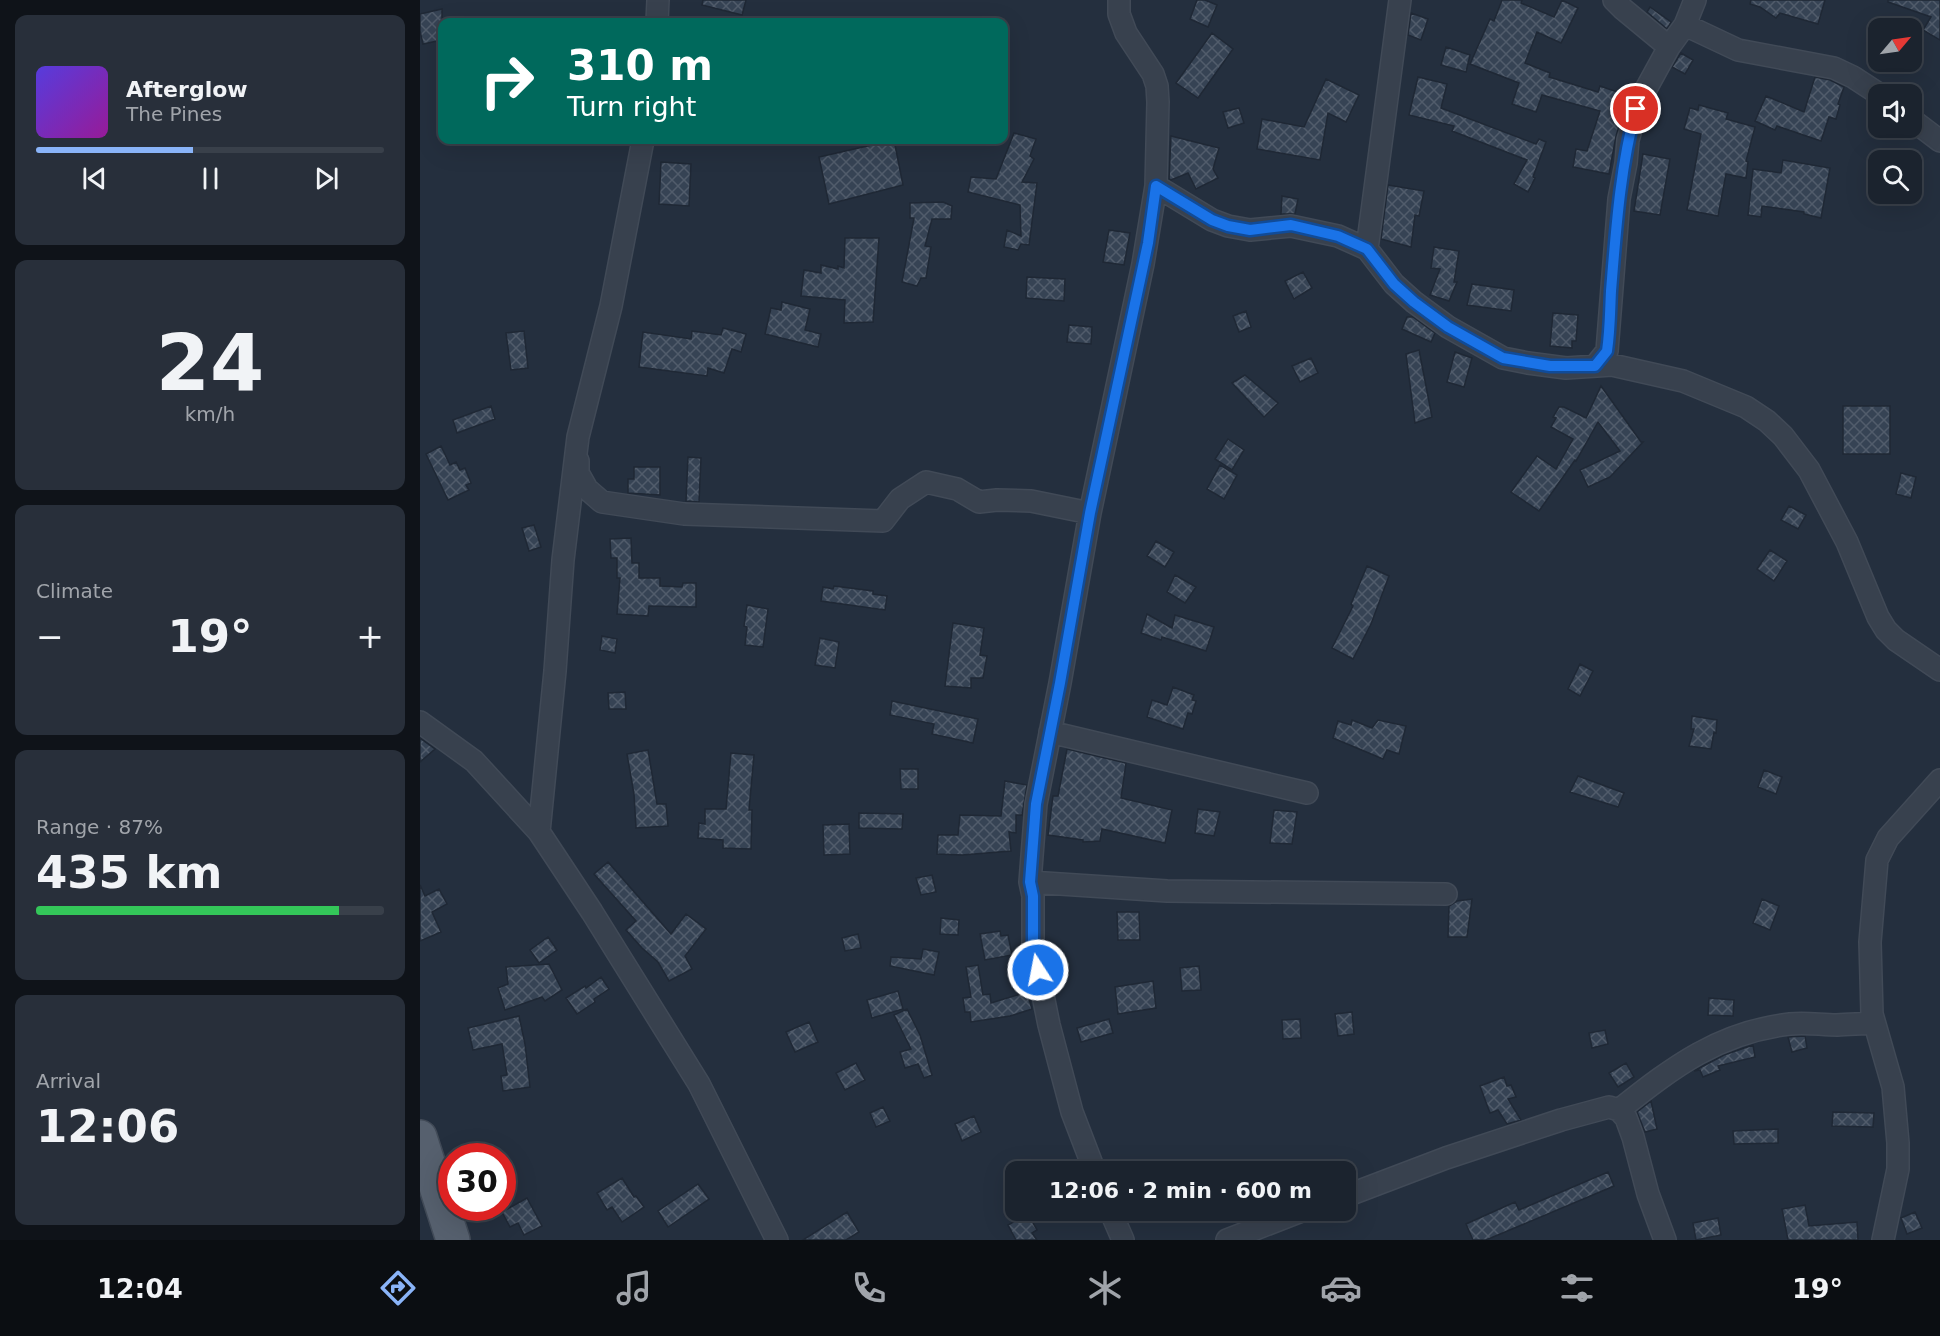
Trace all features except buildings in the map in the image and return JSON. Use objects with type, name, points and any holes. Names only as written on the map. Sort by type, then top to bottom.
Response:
[{"type":"main road","points":[[420,1137],[425,1169],[453,1240]]},
{"type":"street","points":[[657,18],[658,0]]},
{"type":"street","points":[[1091,1161],[1072,1112],[1049,1026],[1033,946],[1033,896],[1030,882],[1036,804],[1090,513],[1148,243],[1156,186],[1157,86],[1153,74],[1126,33],[1119,14],[1119,0]]},
{"type":"street","points":[[1367,249],[1400,0]]},
{"type":"street","points":[[1614,0],[1669,48]]},
{"type":"street","points":[[1595,366],[1607,351],[1619,199],[1628,140],[1636,109],[1669,48],[1685,25],[1695,0]]},
{"type":"street","points":[[1685,25],[1738,50],[1834,68],[1868,87]]},
{"type":"street","points":[[1922,127],[1940,141]]},
{"type":"street","points":[[539,832],[563,560],[578,437],[611,306],[642,144]]},
{"type":"street","points":[[1156,186],[1212,220],[1228,226],[1250,230],[1291,225],[1338,236],[1367,249],[1394,284],[1414,302],[1448,327],[1503,358],[1550,366],[1611,365],[1683,381],[1746,407],[1767,421],[1796,452],[1819,486],[1886,630],[1896,640],[1940,670]]},
{"type":"street","points":[[578,437],[578,473],[587,489],[602,502],[630,507],[684,514],[883,521],[900,499],[926,482],[957,489],[979,502],[1031,501],[1090,513]]},
{"type":"street","points":[[420,722],[474,761],[539,832],[592,912],[699,1084],[777,1240]]},
{"type":"street","points":[[1050,732],[1307,794]]},
{"type":"street","points":[[1883,1240],[1898,1169],[1898,1143],[1893,1087],[1872,1014],[1870,942],[1877,860],[1893,831],[1940,780]]},
{"type":"street","points":[[1030,882],[1167,891],[1446,894]]},
{"type":"street","points":[[1619,1110],[1682,1062],[1740,1035],[1769,1027],[1794,1024],[1874,1023]]},
{"type":"street","points":[[1356,1192],[1446,1158],[1561,1120],[1609,1107],[1619,1110],[1626,1118],[1648,1194],[1665,1240]]},
{"type":"street","points":[[1115,1221],[1123,1240]]},
{"type":"street","points":[[1227,1240],[1276,1221]]},
{"type":"route","points":[[1038,970],[1033,946],[1033,896],[1030,882],[1036,804],[1090,513],[1148,243],[1156,186],[1212,220],[1228,226],[1250,230],[1291,225],[1338,236],[1367,249],[1394,284],[1414,302],[1448,327],[1503,358],[1566,368],[1595,366],[1607,351],[1619,199],[1628,140],[1636,109]]}]
